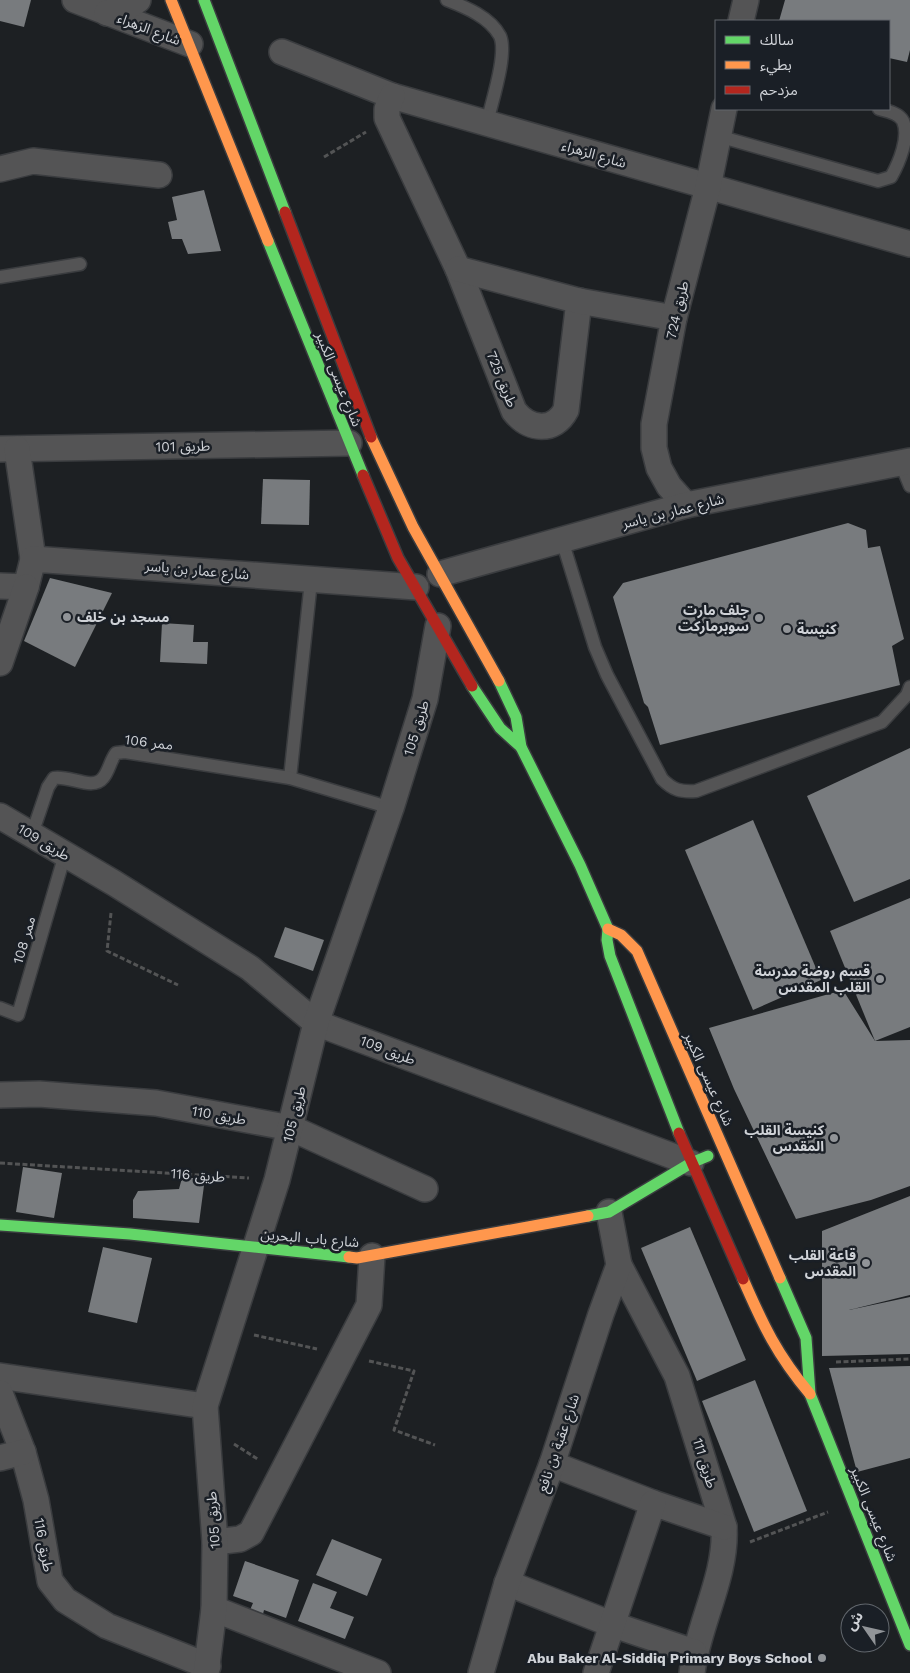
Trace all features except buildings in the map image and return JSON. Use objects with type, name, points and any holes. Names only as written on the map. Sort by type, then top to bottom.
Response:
[{"type":"main road","name":"شارع عيسى الكبير","points":[[171,0],[204,42],[372,442],[412,527],[507,696],[516,717],[521,747],[580,865],[608,928],[606,940],[610,956],[690,1164],[772,1344],[786,1367],[810,1394]]},
{"type":"main road","name":"شارع عيسى الكبير","points":[[204,0],[204,42],[349,444],[398,558],[484,708],[500,728],[521,747]]},
{"type":"main road","name":"شارع عيسى الكبير","points":[[608,928],[621,935],[636,951],[806,1338],[810,1394],[910,1646]]},
{"type":"main road","name":"شارع باب البحرين","points":[[0,1225],[130,1234],[357,1258],[609,1212],[690,1164],[724,1150]]},
{"type":"street","name":"شارع الزهراء","points":[[75,0],[107,13],[204,42]]},
{"type":"street","name":"شارع الزهراء","points":[[107,13],[129,6],[138,0]]},
{"type":"street","points":[[741,20],[746,0]]},
{"type":"street","name":"شارع الزهراء","points":[[282,52],[390,107],[487,123],[910,244]]},
{"type":"street","name":"طريق 725","points":[[390,107],[458,269],[514,410],[520,418],[534,426],[549,426],[556,423],[566,410],[579,301]]},
{"type":"street","name":"طريق 724","points":[[686,505],[668,486],[659,468],[654,448],[654,424],[674,318],[708,187],[724,110]]},
{"type":"street","points":[[0,169],[33,161],[159,175]]},
{"type":"street","points":[[458,269],[579,301],[674,318]]},
{"type":"street","name":"طريق 101","points":[[33,559],[8,449],[349,444]]},
{"type":"street","name":"شارع عمار بن ياسر","points":[[440,574],[686,505],[906,462]]},
{"type":"street","points":[[0,663],[26,587],[33,559]]},
{"type":"street","name":"شارع عمار بن ياسر","points":[[33,559],[211,571],[311,581],[416,587]]},
{"type":"street","points":[[0,586],[26,587]]},
{"type":"street","name":"طريق 105","points":[[207,1670],[214,1609],[215,1542],[206,1416],[277,1180],[316,1024],[391,808],[425,699],[438,626]]},
{"type":"street","name":"طريق 109","points":[[0,816],[114,883],[250,968],[316,1024],[690,1164]]},
{"type":"street","name":"طريق 110","points":[[0,1095],[39,1094],[156,1103],[291,1128],[425,1189]]},
{"type":"street","points":[[609,1212],[619,1265]]},
{"type":"street","points":[[215,1542],[240,1539],[251,1532],[369,1305],[372,1256]]},
{"type":"street","name":"شارع عقبة بن نافع","points":[[481,1673],[507,1583],[552,1464],[619,1265]]},
{"type":"street","name":"طريق 111","points":[[619,1265],[677,1376],[724,1527],[724,1552],[693,1662]]},
{"type":"street","points":[[0,1376],[206,1416]]},
{"type":"street","name":"طريق 116","points":[[0,1393],[12,1455],[36,1500],[50,1581],[66,1600],[106,1626],[207,1670]]},
{"type":"street","points":[[552,1464],[653,1503],[724,1527]]},
{"type":"street","points":[[596,1673],[653,1503]]},
{"type":"street","points":[[507,1583],[611,1624],[693,1662]]},
{"type":"street","points":[[214,1609],[378,1673]]},
{"type":"lane","points":[[447,0],[469,8],[489,24],[500,37],[502,57],[487,123]]},
{"type":"lane","points":[[718,136],[878,181],[892,177],[900,161],[905,133],[903,120],[895,114],[882,110]]},
{"type":"lane","points":[[0,277],[80,264]]},
{"type":"lane","points":[[906,462],[910,486]]},
{"type":"lane","points":[[562,540],[595,647],[607,675],[662,779],[672,790],[696,791],[882,722],[907,695],[910,686]]},
{"type":"lane","points":[[290,778],[311,581]]},
{"type":"lane","name":"ممر 106","points":[[32,834],[48,787],[54,778],[63,776],[92,784],[99,783],[104,777],[110,760],[116,753],[125,752],[290,778],[391,808]]},
{"type":"lane","name":"ممر 108","points":[[0,1008],[18,1015],[65,854]]},
{"type":"path","points":[[324,157],[390,107]]},
{"type":"path","points":[[114,883],[107,951],[178,984]]},
{"type":"path","name":"طريق 116","points":[[0,1163],[277,1180]]},
{"type":"path","points":[[809,1363],[910,1359]]},
{"type":"path","points":[[206,1416],[282,1475]]},
{"type":"path","points":[[724,1552],[853,1503]]},
{"type":"traffic: fast","points":[[204,0],[285,212]]},
{"type":"traffic: fast","points":[[268,241],[363,475]]},
{"type":"traffic: fast","points":[[499,681],[516,717],[521,747],[580,865],[608,929],[607,940],[610,956],[679,1133]]},
{"type":"traffic: fast","points":[[472,686],[500,728],[521,747]]},
{"type":"traffic: fast","points":[[588,1216],[609,1212],[691,1163],[708,1156]]},
{"type":"traffic: fast","points":[[0,1225],[130,1234],[349,1257]]},
{"type":"traffic: fast","points":[[780,1278],[806,1338],[810,1394],[910,1645]]},
{"type":"traffic: slow","points":[[171,0],[268,241]]},
{"type":"traffic: slow","points":[[371,437],[413,527],[499,681]]},
{"type":"traffic: slow","points":[[608,929],[621,935],[637,951],[780,1278]]},
{"type":"traffic: slow","points":[[349,1257],[357,1258],[588,1216]]},
{"type":"traffic: slow","points":[[743,1279],[757,1311],[780,1353],[810,1394]]},
{"type":"traffic: jam","points":[[285,212],[371,437]]},
{"type":"traffic: jam","points":[[363,475],[398,558],[472,686]]},
{"type":"traffic: jam","points":[[679,1133],[743,1279]]},
{"type":"place","name":"مسجد بن خلف","points":[[67,617]]},
{"type":"place","name":"جلف مارت سوبرماركت","points":[[759,618]]},
{"type":"place","name":"كنيسة","points":[[787,629]]},
{"type":"place","name":"قسم روضة مدرسة القلب المقدس","points":[[880,979]]},
{"type":"place","name":"كنيسة القلب المقدس","points":[[834,1138]]},
{"type":"place","name":"قاعة القلب المقدس","points":[[866,1263]]},
{"type":"place","name":"Abu Baker Al-Siddiq Primary Boys School","points":[[822,1658]]}]
